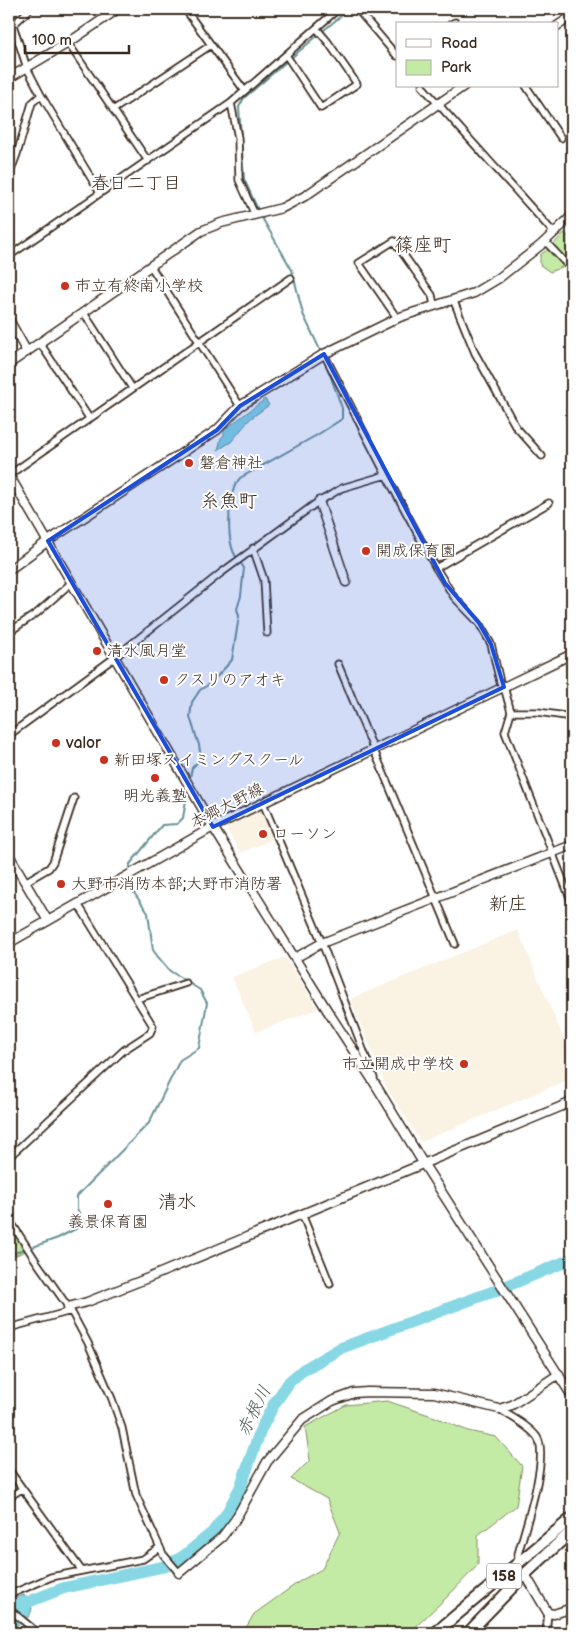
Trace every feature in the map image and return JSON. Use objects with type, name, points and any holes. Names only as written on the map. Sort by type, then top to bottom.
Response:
[{"type":"highway","name":"158","points":[[435,1633],[572,1518]]},
{"type":"highway","name":"158","points":[[468,1633],[526,1574],[572,1531]]},
{"type":"street","points":[[30,9],[11,24],[27,68],[41,95],[100,193]]},
{"type":"street","points":[[9,78],[68,43],[118,9]]},
{"type":"street","points":[[186,9],[244,90]]},
{"type":"street","points":[[9,256],[231,103],[338,9]]},
{"type":"street","points":[[357,9],[396,55]]},
{"type":"street","points":[[558,25],[572,16]]},
{"type":"street","points":[[286,55],[321,108],[357,84],[317,29]]},
{"type":"street","points":[[68,43],[148,161]]},
{"type":"street","points":[[113,110],[211,45]]},
{"type":"street","points":[[424,88],[554,233]]},
{"type":"street","points":[[9,364],[202,231],[221,223],[282,208],[305,196],[461,88]]},
{"type":"street","points":[[527,88],[561,138]]},
{"type":"street","points":[[9,176],[32,103],[41,95]]},
{"type":"street","points":[[231,103],[238,138],[239,180],[255,215]]},
{"type":"street","points":[[9,570],[48,541],[216,430],[240,406],[324,354],[398,318],[474,293],[499,278],[545,241],[572,216]]},
{"type":"street","points":[[398,318],[359,263],[394,241],[432,295],[434,305]]},
{"type":"street","points":[[545,241],[572,270]]},
{"type":"street","points":[[150,266],[240,406]]},
{"type":"street","points":[[291,278],[9,475],[214,827],[377,1086],[423,1163],[572,1396]]},
{"type":"street","points":[[453,299],[475,353],[516,427],[542,456]]},
{"type":"street","points":[[84,313],[132,388]]},
{"type":"street","points":[[9,320],[27,352]]},
{"type":"street","points":[[40,343],[88,418]]},
{"type":"street","points":[[324,354],[436,568],[454,596],[479,623],[491,644],[500,682],[504,687],[512,712],[505,732],[551,854],[572,903]]},
{"type":"street","points":[[9,735],[114,658],[253,548],[319,501],[342,488],[386,475]]},
{"type":"street","points":[[319,501],[346,582]]},
{"type":"street","points":[[436,568],[550,503]]},
{"type":"street","points":[[253,548],[264,580],[267,633]]},
{"type":"street","points":[[9,632],[37,613],[71,583]]},
{"type":"street","name":"本郷大野線","points":[[9,942],[214,827],[572,654]]},
{"type":"street","points":[[338,664],[455,944]]},
{"type":"street","points":[[512,712],[538,712],[572,716]]},
{"type":"street","points":[[25,882],[49,868],[53,862],[74,798]]},
{"type":"street","points":[[263,803],[322,943],[377,1086]]},
{"type":"street","points":[[295,958],[322,943],[572,845]]},
{"type":"street","points":[[9,855],[48,921]]},
{"type":"street","points":[[9,1157],[124,1050],[150,1033],[153,1026],[78,904]]},
{"type":"street","points":[[137,999],[186,983]]},
{"type":"street","points":[[9,1328],[70,1309],[148,1278],[572,1102]]},
{"type":"street","points":[[302,1214],[330,1284]]},
{"type":"street","points":[[9,1220],[70,1309],[88,1344],[112,1399],[122,1428],[136,1496],[163,1554],[178,1572],[222,1537],[235,1520],[267,1462],[302,1420],[332,1401],[354,1393],[367,1392],[434,1393],[499,1409],[530,1430],[538,1438],[541,1449],[533,1500],[518,1554],[518,1564]]},
{"type":"street","points":[[499,1409],[512,1405],[558,1374]]},
{"type":"street","points":[[9,1470],[82,1571]]},
{"type":"street","points":[[9,1497],[22,1489]]},
{"type":"street","points":[[9,1595],[51,1577],[143,1559],[160,1547]]},
{"type":"street","points":[[526,1574],[548,1612],[546,1633]]},
{"type":"street","points":[[548,1612],[554,1614],[572,1608]]},
{"type":"street","points":[[9,1610],[38,1633]]},
{"type":"highlighted area","points":[[324,354],[445,583],[479,623],[491,644],[504,687],[213,827],[48,541],[217,430],[240,406]]},
{"type":"shaded area","points":[[263,809],[275,838],[241,853],[225,827]]},
{"type":"shaded area","points":[[518,930],[572,1059],[572,1078],[421,1142],[387,1088],[350,999]]},
{"type":"shaded area","points":[[285,957],[318,1009],[256,1032],[232,977]]},
{"type":"green space","points":[[564,233],[572,239],[572,270],[562,267],[550,272],[540,265],[540,255],[550,248]]},
{"type":"green space","points":[[11,1228],[26,1251],[9,1258],[9,1229]]},
{"type":"green space","points":[[387,1401],[435,1417],[468,1431],[496,1437],[522,1466],[516,1506],[478,1535],[478,1565],[409,1633],[243,1633],[254,1614],[300,1581],[322,1569],[340,1532],[327,1499],[291,1479],[310,1460],[305,1427],[346,1405]]},
{"type":"water","points":[[265,399],[269,405],[250,419],[231,442],[218,450],[224,430]]},
{"type":"water","points":[[24,1595],[32,1608],[31,1612],[23,1621],[9,1630],[9,1601]]},
{"type":"waterway","points":[[291,58],[349,9]]},
{"type":"waterway","points":[[259,212],[244,179],[239,107],[244,98],[287,61]]},
{"type":"waterway","points":[[261,216],[292,270],[303,314],[321,352]]},
{"type":"waterway","points":[[237,558],[231,544],[229,514],[234,488],[240,478],[342,419],[342,408],[326,364]]},
{"type":"waterway","points":[[189,782],[192,768],[201,758],[190,717],[192,702],[200,690],[211,683],[232,660],[239,616],[237,609],[241,596],[244,568],[240,562]]},
{"type":"waterway","points":[[130,871],[130,864],[162,825],[177,824],[183,818],[188,789]]},
{"type":"waterway","points":[[30,1248],[58,1238],[85,1224],[77,1209],[77,1196],[149,1123],[180,1060],[199,1048],[207,1003],[200,990],[170,971],[153,950],[148,913],[128,884],[129,878]]},
{"type":"waterway","points":[[9,1255],[25,1249]]},
{"type":"waterway","name":"赤根川","points":[[9,1615],[28,1602],[64,1588],[166,1566],[184,1556],[212,1533],[227,1513],[240,1488],[261,1429],[274,1404],[290,1381],[303,1370],[341,1348],[497,1290],[572,1259]]},
{"type":"place","name":"市立有終南小学校","points":[[65,286]]},
{"type":"place","name":"磐倉神社","points":[[189,463]]},
{"type":"place","name":"開成保育園","points":[[366,551]]},
{"type":"place","name":"清水風月堂","points":[[97,651]]},
{"type":"place","name":"クスリのアオキ","points":[[164,680]]},
{"type":"place","name":"valor","points":[[56,743]]},
{"type":"place","name":"新田塚スイミングスクール","points":[[104,760]]},
{"type":"place","name":"明光義塾","points":[[155,778]]},
{"type":"place","name":"ローソン","points":[[263,834]]},
{"type":"place","name":"大野市消防本部;大野市消防署","points":[[61,884]]},
{"type":"place","name":"市立開成中学校","points":[[464,1064]]},
{"type":"place","name":"義景保育園","points":[[108,1204]]},
{"type":"district","name":"春日二丁目","points":[[136,183]]},
{"type":"district","name":"篠座町","points":[[423,245]]},
{"type":"district","name":"糸魚町","points":[[229,501]]},
{"type":"district","name":"新庄","points":[[508,904]]},
{"type":"district","name":"清水","points":[[177,1202]]}]
